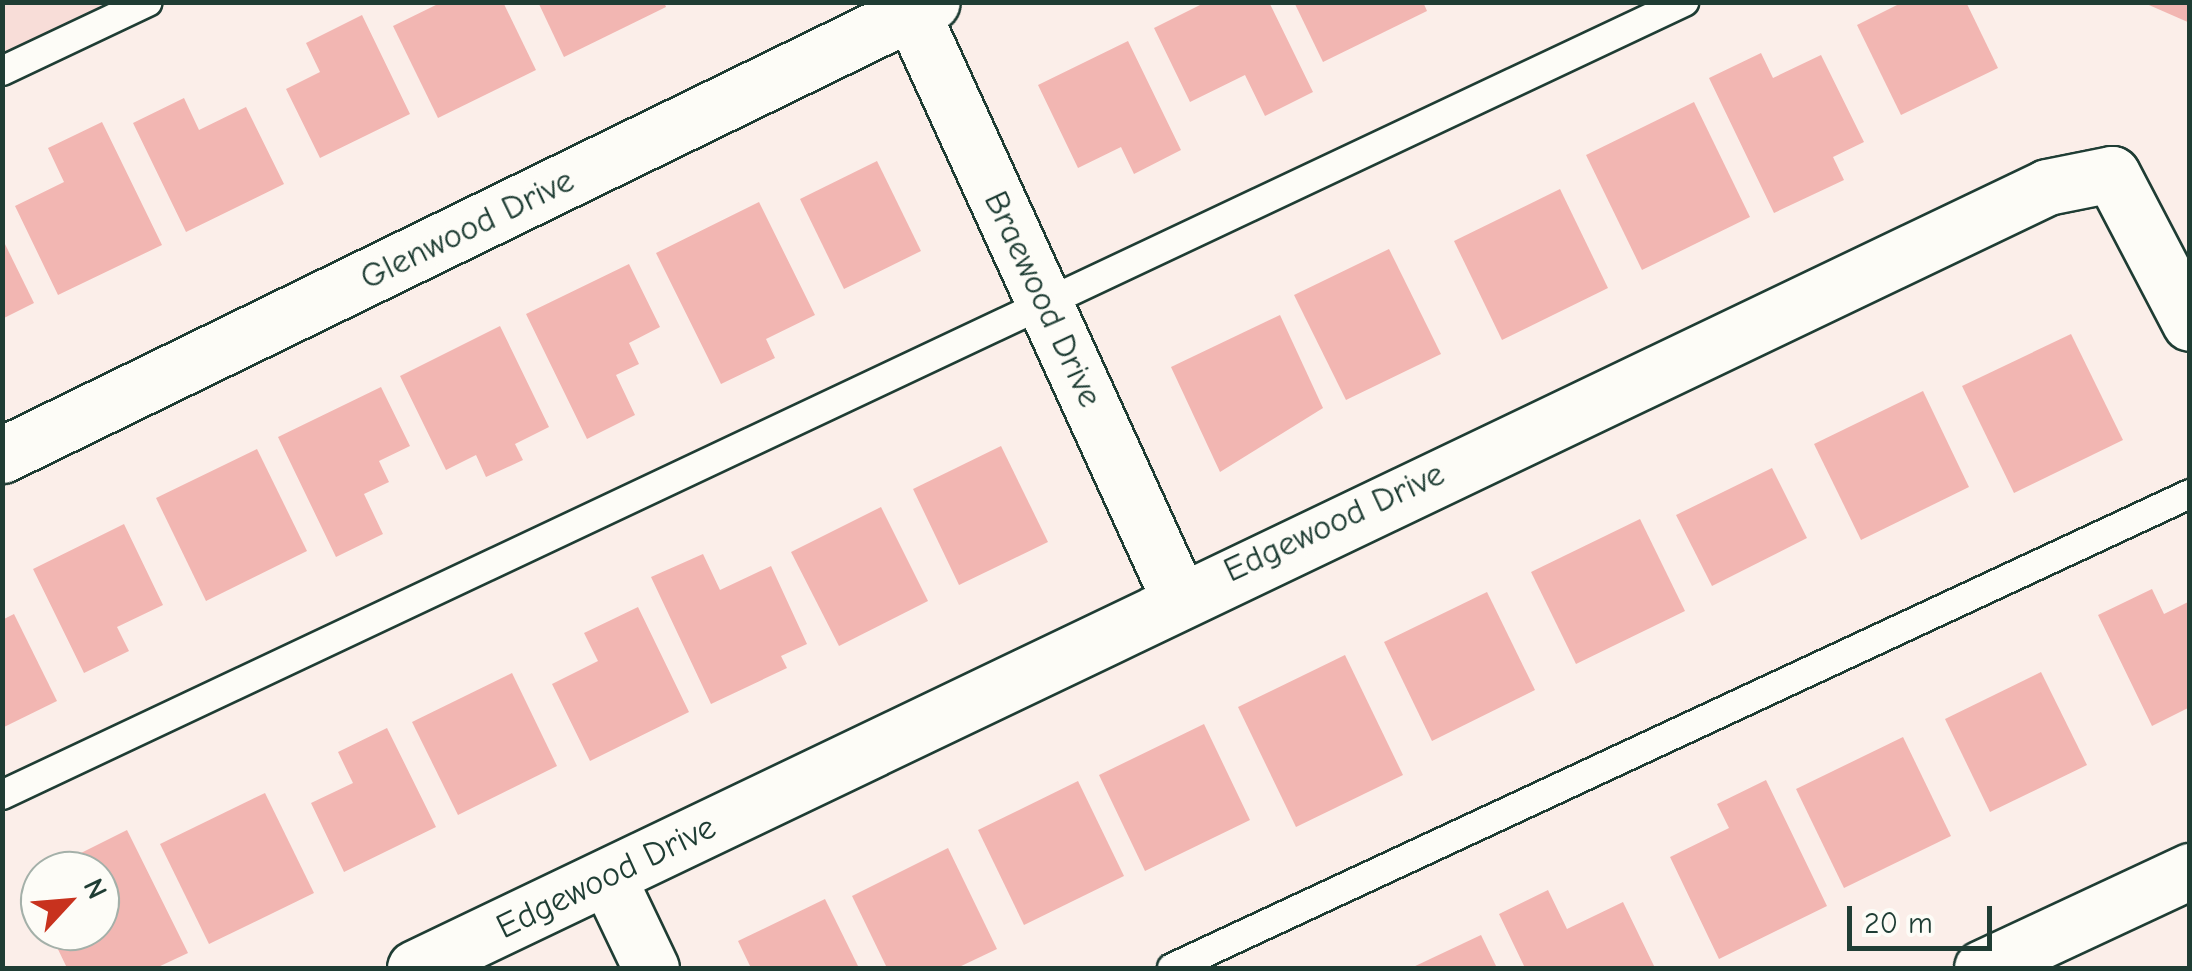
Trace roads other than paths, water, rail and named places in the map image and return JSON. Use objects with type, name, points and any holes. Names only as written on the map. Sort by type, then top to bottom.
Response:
[{"type":"street","name":"Braewood Drive","points":[[917,6],[1178,596]]},
{"type":"street","name":"Glenwood Drive","points":[[2,455],[917,6]]},
{"type":"street","name":"Edgewood Drive","points":[[415,968],[608,878],[1178,596],[2083,176],[2112,174],[2190,323]]},
{"type":"street","points":[[1982,968],[2190,871]]},
{"type":"street","points":[[608,878],[651,968]]},
{"type":"lane","points":[[2,71],[148,2]]},
{"type":"lane","points":[[2,794],[1684,2]]},
{"type":"lane","points":[[1172,968],[2190,494]]}]
